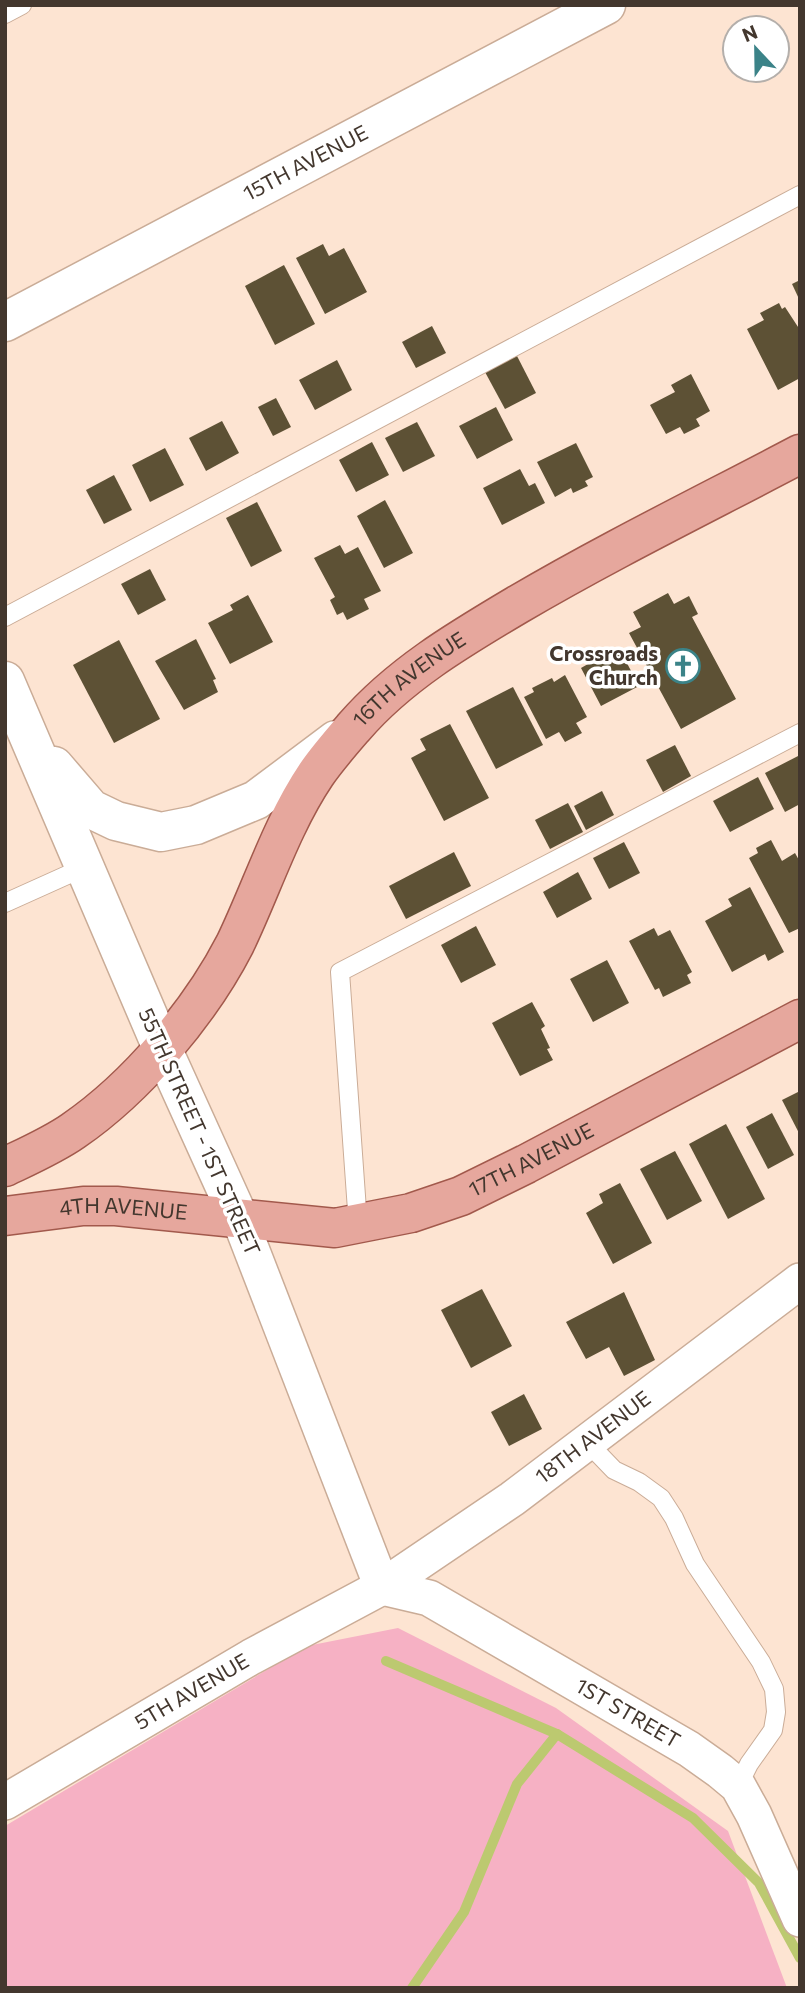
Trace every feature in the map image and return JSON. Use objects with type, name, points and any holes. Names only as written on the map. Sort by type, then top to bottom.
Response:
[{"type":"main road","name":"16TH AVENUE","points":[[162,1048],[209,988],[234,945],[285,832],[315,775],[355,725],[395,687],[445,648],[557,582],[800,454]]},
{"type":"main road","name":"17TH AVENUE","points":[[240,1220],[335,1228],[411,1213],[461,1196],[800,1019]]},
{"type":"main road","points":[[5,1167],[73,1131],[120,1093],[162,1048]]},
{"type":"main road","name":"4TH AVENUE","points":[[5,1216],[83,1206],[116,1206],[240,1220]]},
{"type":"street","name":"15TH AVENUE","points":[[5,322],[606,5]]},
{"type":"street","name":"55TH STREET - 1ST STREET","points":[[5,681],[162,1048],[240,1220],[382,1587]]},
{"type":"street","points":[[28,735],[91,809],[116,821],[160,832],[197,825],[256,800],[355,725]]},
{"type":"street","name":"18TH AVENUE","points":[[382,1587],[512,1499],[800,1281]]},
{"type":"street","name":"1ST STREET","points":[[382,1587],[429,1598],[689,1749],[720,1771],[737,1786],[754,1815],[800,1919]]},
{"type":"street","name":"5TH AVENUE","points":[[5,1802],[239,1664],[382,1587]]},
{"type":"lane","points":[[5,14],[22,5]]},
{"type":"lane","points":[[5,617],[800,195]]},
{"type":"lane","points":[[358,1224],[340,972],[800,733]]},
{"type":"lane","points":[[5,903],[85,867]]},
{"type":"lane","points":[[586,1441],[614,1470],[639,1482],[661,1498],[674,1518],[695,1564],[761,1662],[774,1689],[776,1712],[773,1730],[749,1763],[737,1786]]},
{"type":"shaded area","points":[[398,1628],[556,1708],[728,1831],[787,1988],[5,1988],[5,1826],[307,1646]]},
{"type":"building","points":[[323,244],[329,256],[344,248],[367,292],[325,314],[296,258]]},
{"type":"building","points":[[284,265],[315,324],[275,345],[245,286]]},
{"type":"building","points":[[800,280],[800,301],[792,284]]},
{"type":"building","points":[[779,303],[782,309],[785,307],[800,330],[800,378],[778,390],[747,329],[764,320],[760,313]]},
{"type":"building","points":[[432,326],[446,353],[416,368],[402,342]]},
{"type":"building","points":[[517,356],[536,393],[505,409],[485,372]]},
{"type":"building","points":[[337,360],[352,390],[315,410],[299,380]]},
{"type":"building","points":[[691,374],[710,411],[696,419],[700,426],[684,434],[680,427],[666,434],[650,405],[675,392],[671,385]]},
{"type":"building","points":[[276,398],[291,427],[273,436],[258,407]]},
{"type":"building","points":[[496,407],[513,440],[477,459],[459,426]]},
{"type":"building","points":[[222,421],[239,453],[206,471],[189,438]]},
{"type":"building","points":[[417,422],[435,456],[403,472],[385,438]]},
{"type":"building","points":[[372,442],[389,475],[356,492],[339,460]]},
{"type":"building","points":[[576,443],[593,477],[585,481],[588,486],[573,493],[571,488],[555,497],[537,462]]},
{"type":"building","points":[[165,448],[184,485],[150,502],[132,465]]},
{"type":"building","points":[[520,469],[529,486],[535,483],[545,503],[502,525],[483,488]]},
{"type":"building","points":[[114,475],[132,510],[104,524],[86,490]]},
{"type":"building","points":[[385,500],[413,553],[384,568],[357,516]]},
{"type":"building","points":[[257,502],[282,551],[251,567],[226,518]]},
{"type":"building","points":[[340,545],[345,554],[358,547],[381,591],[364,599],[369,609],[347,620],[343,612],[337,615],[330,600],[335,597],[314,558]]},
{"type":"building","points":[[150,569],[166,600],[138,615],[121,584]]},
{"type":"building","name":"Crossroads Church","points":[[668,593],[674,604],[689,596],[698,614],[692,617],[736,699],[681,729],[629,633],[641,627],[633,612]]},
{"type":"building","points":[[248,595],[273,642],[230,664],[208,623],[233,610],[230,605]]},
{"type":"building","points":[[196,639],[216,679],[213,680],[218,692],[184,710],[155,661]]},
{"type":"building","points":[[119,640],[160,719],[114,743],[73,665]]},
{"type":"building","points":[[619,648],[639,686],[601,706],[581,668],[588,664],[586,660]]},
{"type":"building","points":[[565,675],[587,717],[576,723],[582,733],[565,742],[559,732],[546,739],[524,697],[534,692],[532,688],[552,678],[554,682]]},
{"type":"building","points":[[513,687],[543,745],[496,769],[466,711]]},
{"type":"building","points":[[450,724],[489,798],[444,821],[411,758],[426,750],[420,739]]},
{"type":"building","points":[[675,745],[691,776],[663,792],[646,760]]},
{"type":"building","points":[[800,755],[800,804],[785,812],[765,773]]},
{"type":"building","points":[[758,777],[774,809],[730,832],[713,801]]},
{"type":"building","points":[[602,791],[614,815],[586,830],[574,806]]},
{"type":"building","points":[[568,803],[583,832],[550,849],[535,820]]},
{"type":"building","points":[[771,840],[782,861],[795,853],[800,862],[800,928],[789,933],[749,858],[758,853],[756,848]]},
{"type":"building","points":[[624,842],[640,873],[609,889],[593,858]]},
{"type":"building","points":[[454,852],[471,886],[406,919],[389,886]]},
{"type":"building","points":[[578,872],[592,899],[557,918],[543,892]]},
{"type":"building","points":[[750,887],[784,952],[768,961],[765,954],[732,972],[705,921],[732,906],[728,899]]},
{"type":"building","points":[[476,926],[496,965],[461,983],[441,945]]},
{"type":"building","points":[[654,928],[658,936],[670,930],[692,972],[687,975],[691,983],[663,997],[659,988],[655,990],[629,941]]},
{"type":"building","points":[[607,960],[629,1003],[593,1022],[570,979]]},
{"type":"building","points":[[532,1002],[545,1026],[541,1029],[553,1060],[520,1076],[492,1023]]},
{"type":"building","points":[[800,1091],[800,1135],[782,1100]]},
{"type":"building","points":[[772,1113],[794,1155],[768,1169],[746,1127]]},
{"type":"building","points":[[726,1124],[765,1199],[728,1219],[689,1144]]},
{"type":"building","points":[[675,1151],[702,1201],[667,1220],[640,1169]]},
{"type":"building","points":[[620,1183],[652,1243],[613,1264],[586,1213],[603,1203],[599,1194]]},
{"type":"building","points":[[482,1289],[512,1346],[471,1368],[441,1310]]},
{"type":"building","points":[[624,1292],[655,1360],[624,1376],[609,1347],[586,1359],[566,1322]]},
{"type":"building","points":[[524,1394],[542,1429],[509,1446],[491,1412]]},
{"type":"waterway","points":[[386,1661],[557,1734],[693,1818],[759,1883],[800,1958]]},
{"type":"waterway","points":[[412,1988],[464,1912],[517,1784],[557,1734]]},
{"type":"place","name":"Crossroads Church","points":[[683,666]]}]
